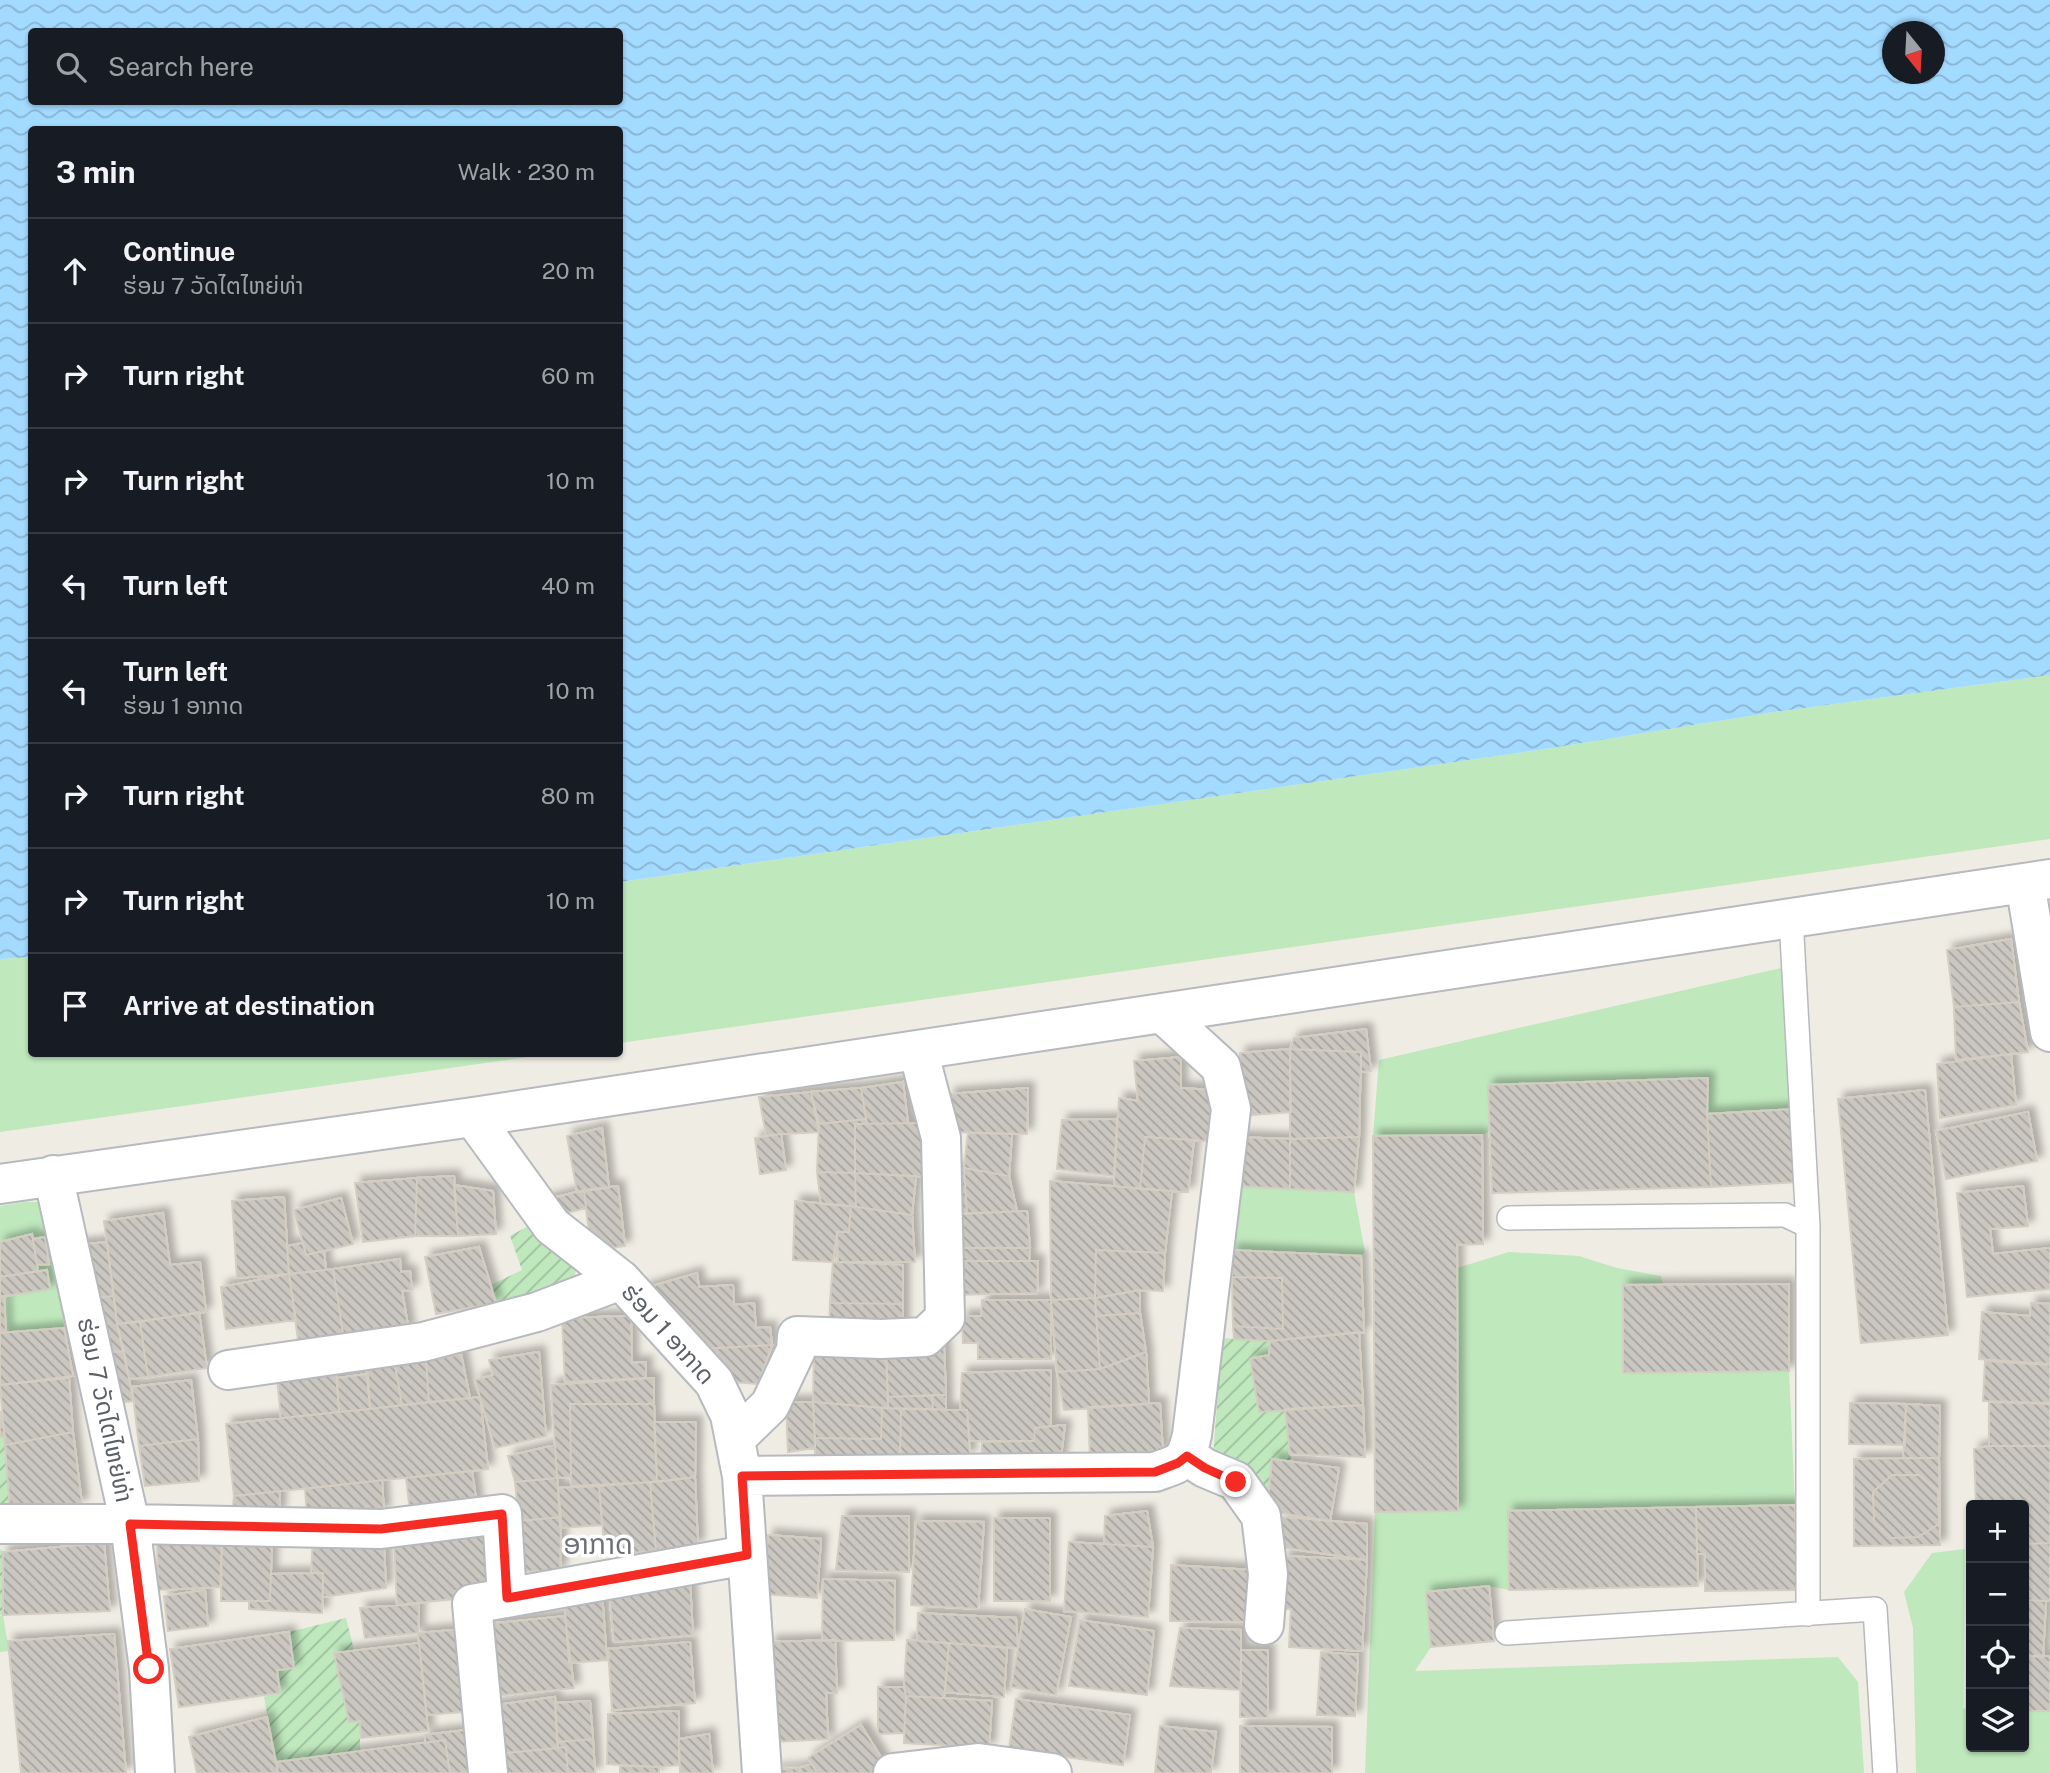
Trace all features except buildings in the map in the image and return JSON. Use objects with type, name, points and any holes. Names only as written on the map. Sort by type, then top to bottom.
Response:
[{"type":"street","points":[[0,1184],[473,1117],[2037,881],[2050,1032]]},
{"type":"street","points":[[742,1476],[1155,1472],[1178,1463],[1187,1456],[1192,1435],[1231,1109],[1221,1067],[1161,1013]]},
{"type":"street","points":[[735,1439],[770,1405],[796,1350],[797,1336],[881,1339],[925,1337],[945,1318],[941,1138],[918,1050]]},
{"type":"street","name":"ຮ່ອມ 1 ອາກາດ","points":[[473,1117],[552,1226],[621,1280],[714,1382],[730,1415],[742,1476],[762,1773]]},
{"type":"street","name":"ຮ່ອມ 7 ວັດໄຕໄຫຍ່ທ່າ","points":[[53,1175],[130,1524],[149,1669],[155,1773]]},
{"type":"street","points":[[228,1370],[423,1342],[537,1312],[621,1280]]},
{"type":"street","points":[[1187,1456],[1205,1468],[1236,1482],[1261,1516],[1268,1574],[1264,1625]]},
{"type":"street","points":[[0,1524],[381,1529],[502,1514],[507,1598]]},
{"type":"street","points":[[488,1773],[472,1604],[747,1555]]},
{"type":"street","points":[[893,1773],[978,1763],[1052,1773]]},
{"type":"lane","points":[[1791,918],[1808,1226],[1808,1614]]},
{"type":"lane","points":[[1509,1218],[1785,1215],[1808,1226]]},
{"type":"lane","points":[[1507,1633],[1875,1609],[1885,1773]]},
{"type":"green space","points":[[2050,675],[2050,839],[623,1043],[623,882],[1545,749],[1774,712]]},
{"type":"green space","points":[[28,957],[28,1057],[527,1057],[0,1132],[0,959]]},
{"type":"green space","points":[[1781,968],[1794,1109],[1707,1114],[1708,1078],[1489,1085],[1490,1131],[1482,1135],[1373,1136],[1379,1060]]},
{"type":"green space","points":[[1233,1186],[1354,1192],[1365,1252],[1361,1256],[1232,1250]]},
{"type":"green space","points":[[47,1202],[55,1232],[64,1328],[6,1333],[4,1296],[49,1289],[47,1271],[38,1271],[37,1265],[49,1264],[45,1237],[0,1242],[0,1206]]},
{"type":"green space","points":[[532,1224],[576,1256],[575,1284],[496,1303],[491,1285],[522,1270],[510,1236]]},
{"type":"green space","points":[[1509,1252],[1579,1256],[1617,1268],[1661,1276],[1663,1285],[1623,1285],[1623,1373],[1789,1371],[1795,1505],[1508,1511],[1509,1590],[1489,1586],[1426,1592],[1431,1647],[1415,1671],[1838,1657],[1858,1682],[1864,1773],[1365,1773],[1375,1512],[1458,1511],[1457,1268]]},
{"type":"green space","points":[[1222,1338],[1270,1341],[1269,1355],[1250,1359],[1258,1412],[1285,1409],[1291,1461],[1272,1459],[1268,1497],[1213,1458]]},
{"type":"green space","points":[[0,1437],[5,1437],[10,1511],[0,1505]]},
{"type":"green space","points":[[0,1549],[3,1552],[3,1615],[0,1615]]},
{"type":"green space","points":[[1965,1549],[1963,1708],[1966,1709],[1966,1752],[2029,1752],[2029,1711],[2050,1711],[2050,1773],[1916,1773],[1913,1628],[1904,1592],[1932,1553]]},
{"type":"green space","points":[[3,1615],[9,1651],[0,1652],[0,1616]]},
{"type":"green space","points":[[346,1618],[354,1650],[335,1653],[360,1721],[360,1751],[276,1762],[264,1697],[280,1692],[277,1670],[294,1668],[289,1632]]},
{"type":"water","points":[[0,0],[2050,0],[2050,675],[1774,712],[1545,749],[623,882],[623,126],[28,126],[28,957],[0,959]]},
{"type":"district","name":"ອາກາດ","points":[[598,1544]]},
{"type":"route","points":[[149,1669],[130,1524],[381,1529],[502,1514],[507,1598],[747,1555],[742,1476],[1155,1472],[1178,1463],[1187,1456],[1205,1468],[1236,1482]]}]
